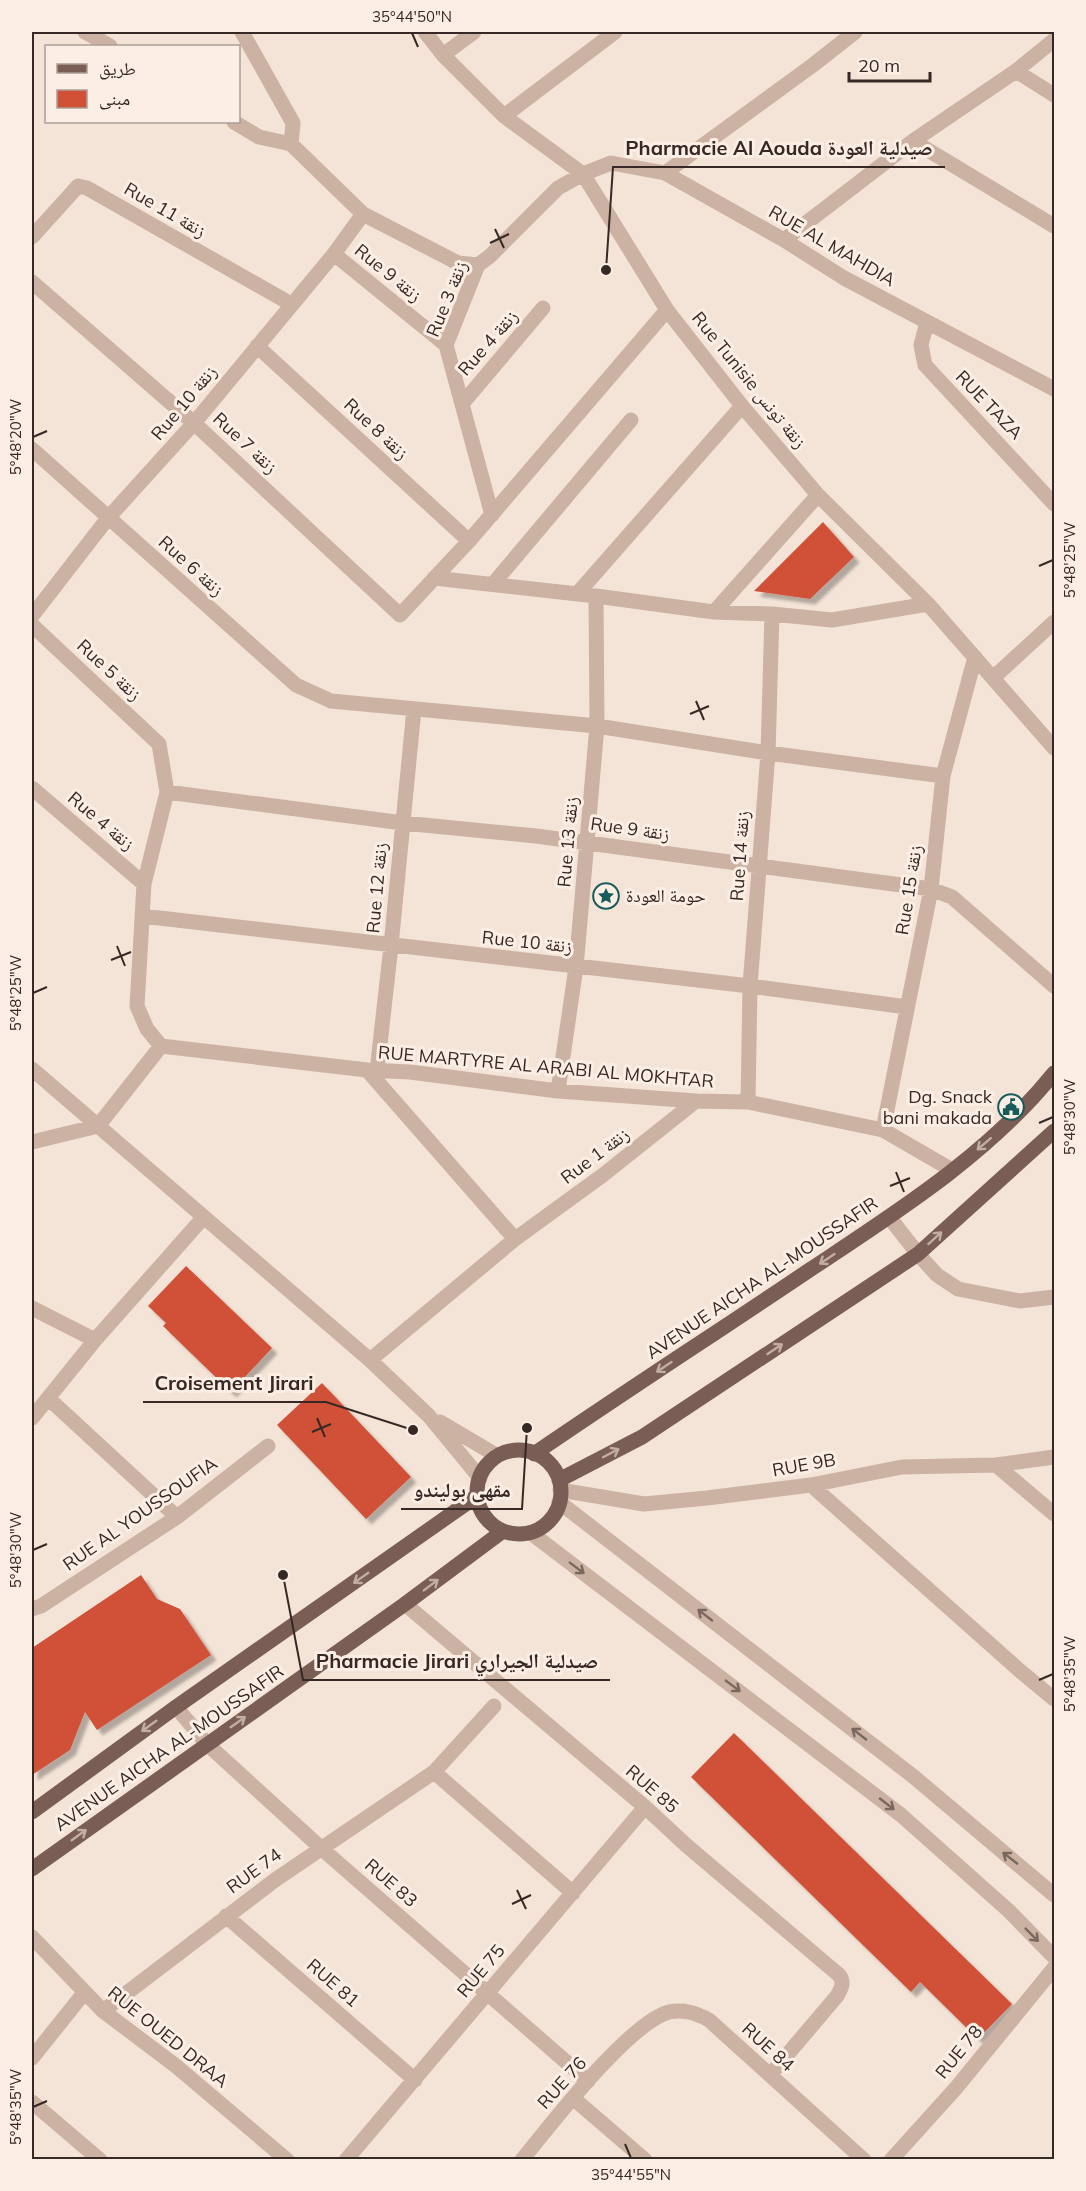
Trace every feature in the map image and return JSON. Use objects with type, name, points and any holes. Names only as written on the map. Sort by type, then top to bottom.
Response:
[{"type":"main road","name":"AVENUE AICHA AL-MOUSSAFIR","points":[[534,1454],[889,1217],[983,1145],[1041,1090],[1054,1073]]},
{"type":"main road","points":[[560,1491],[550,1464],[534,1454],[516,1450],[496,1455],[484,1469],[477,1496],[488,1521],[503,1531],[512,1534],[531,1533],[546,1524],[560,1491],[918,1254],[1054,1131]]},
{"type":"main road","name":"AVENUE AICHA AL-MOUSSAFIR","points":[[32,1812],[176,1707],[477,1496]]},
{"type":"main road","name":"AVENUE AICHA AL-MOUSSAFIR","points":[[32,1869],[405,1604],[503,1531]]},
{"type":"street","points":[[85,32],[108,45]]},
{"type":"street","points":[[242,32],[293,123],[291,144]]},
{"type":"street","name":"Rue Tunisie زنقة تونس","points":[[425,32],[443,55],[504,116],[584,174],[667,310],[742,406],[818,495],[928,604],[1054,748]]},
{"type":"street","points":[[443,55],[474,32]]},
{"type":"street","points":[[504,116],[615,32]]},
{"type":"street","points":[[665,173],[855,32]]},
{"type":"street","points":[[784,240],[913,141],[1016,71],[1054,40]]},
{"type":"street","points":[[1016,71],[1054,95]]},
{"type":"street","points":[[236,123],[259,137],[291,144],[363,214],[458,263],[478,266]]},
{"type":"street","points":[[913,141],[1054,225]]},
{"type":"street","name":"RUE AL MAHDIA","points":[[584,174],[611,163],[665,173],[784,240],[844,278],[1054,389]]},
{"type":"street","name":"Rue 3 زنقة","points":[[492,515],[446,345],[478,266],[558,188],[584,174]]},
{"type":"street","name":"Rue 11 زنقة","points":[[32,237],[78,186],[87,188],[291,304]]},
{"type":"street","name":"Rue 10 زنقة","points":[[32,616],[108,518],[194,423],[334,254],[363,214]]},
{"type":"street","name":"Rue 9 زنقة","points":[[334,254],[446,345]]},
{"type":"street","name":"Rue 7 زنقة","points":[[32,282],[194,423],[400,615],[434,578]]},
{"type":"street","name":"Rue 4 زنقة","points":[[462,404],[543,308]]},
{"type":"street","points":[[434,578],[492,515],[667,310]]},
{"type":"street","name":"RUE TAZA","points":[[927,322],[921,345],[925,365],[1054,504]]},
{"type":"street","name":"Rue 8 زنقة","points":[[257,346],[469,541]]},
{"type":"street","points":[[577,594],[742,406]]},
{"type":"street","points":[[493,584],[631,420]]},
{"type":"street","name":"Rue 6 زنقة","points":[[32,449],[296,686],[331,701],[597,726],[768,753],[943,776]]},
{"type":"street","points":[[714,612],[818,495]]},
{"type":"street","points":[[434,578],[714,612],[772,614],[832,620],[928,604]]},
{"type":"street","name":"Rue 13 زنقة","points":[[558,1091],[576,967],[597,726],[596,596]]},
{"type":"street","name":"Rue 14 زنقة","points":[[748,1102],[750,986],[768,753],[772,614]]},
{"type":"street","points":[[993,678],[1054,622]]},
{"type":"street","name":"Rue 5 زنقة","points":[[32,625],[159,744],[167,792]]},
{"type":"street","name":"Rue 15 زنقة","points":[[883,1130],[931,890],[943,776],[975,657]]},
{"type":"street","name":"Rue 12 زنقة","points":[[372,1071],[391,946],[414,709]]},
{"type":"street","name":"Rue 4 زنقة","points":[[32,788],[144,884]]},
{"type":"street","points":[[32,1142],[98,1126],[161,1046],[147,1029],[137,1006],[144,884],[167,792]]},
{"type":"street","name":"Rue 9 زنقة","points":[[167,792],[403,823],[536,836],[931,890],[952,897],[1054,986]]},
{"type":"street","name":"Rue 10 زنقة","points":[[142,916],[750,986],[907,1007]]},
{"type":"street","name":"RUE MARTYRE AL ARABI AL MOKHTAR","points":[[161,1046],[372,1071],[410,1072],[558,1091],[696,1101],[748,1102],[883,1130],[952,1170]]},
{"type":"street","points":[[32,1069],[370,1360],[429,1416],[480,1478]]},
{"type":"street","points":[[372,1071],[516,1239]]},
{"type":"street","name":"Rue 1 زنقة","points":[[370,1360],[516,1239],[603,1175],[696,1101]]},
{"type":"street","points":[[889,1217],[936,1275],[958,1289],[1020,1302],[1054,1297]]},
{"type":"street","points":[[32,1418],[95,1340],[203,1218]]},
{"type":"street","points":[[32,1308],[95,1340]]},
{"type":"street","points":[[48,1398],[177,1517]]},
{"type":"street","points":[[429,1416],[496,1455]]},
{"type":"street","name":"RUE AL YOUSSOUFIA","points":[[32,1609],[41,1606],[177,1517],[268,1446]]},
{"type":"street","name":"RUE 9B","points":[[560,1491],[644,1504],[811,1485],[902,1467],[996,1465],[1054,1457]]},
{"type":"street","points":[[996,1465],[1054,1514]]},
{"type":"street","points":[[811,1485],[1054,1699]]},
{"type":"street","points":[[560,1491],[914,1777],[1054,1895]]},
{"type":"street","points":[[531,1533],[901,1815],[1009,1911],[1054,1958]]},
{"type":"street","name":"RUE 85","points":[[405,1604],[645,1807],[686,1845],[842,1978],[842,1986],[825,2013],[770,2075]]},
{"type":"street","name":"RUE 83","points":[[176,1707],[207,1744],[321,1848],[588,2081]]},
{"type":"street","name":"RUE 74","points":[[103,2011],[226,1916],[321,1848],[434,1772],[494,1707]]},
{"type":"street","points":[[434,1772],[573,1893]]},
{"type":"street","name":"RUE 75","points":[[346,2160],[645,1807]]},
{"type":"street","name":"RUE 81","points":[[226,1916],[415,2080]]},
{"type":"street","name":"RUE OUED DRAA","points":[[32,1937],[103,2011],[176,2066],[287,2160]]},
{"type":"street","name":"RUE 78","points":[[891,2160],[956,2088],[1054,1968]]},
{"type":"street","points":[[32,2058],[84,1993]]},
{"type":"street","name":"RUE 84","points":[[633,2035],[653,2019],[669,2012],[697,2014],[709,2020],[864,2160]]},
{"type":"street","name":"RUE 76","points":[[522,2160],[588,2081],[633,2035]]},
{"type":"street","points":[[573,2098],[645,2160]]},
{"type":"street","points":[[32,2102],[100,2160]]},
{"type":"building","points":[[823,522],[854,557],[810,599],[754,591]]},
{"type":"building","points":[[186,1266],[272,1348],[231,1392],[163,1326],[166,1323],[148,1306]]},
{"type":"building","points":[[322,1383],[411,1477],[366,1519],[277,1425]]},
{"type":"building","points":[[141,1575],[157,1599],[180,1609],[211,1655],[97,1730],[85,1712],[70,1750],[32,1775],[32,1648]]},
{"type":"building","points":[[734,1733],[1012,2004],[978,2039],[920,1982],[911,1992],[691,1777]]},
{"type":"place","name":"Pharmacie Al Aouda صيدلية العودة","points":[[606,270]]},
{"type":"place","name":"حومة العودة","points":[[606,896]]},
{"type":"place","name":"Dg. Snack bani makada","points":[[1011,1107]]},
{"type":"place","name":"مقهى بوليندو","points":[[527,1428]]},
{"type":"place","name":"Croisement Jirari","points":[[413,1430]]},
{"type":"place","name":"Pharmacie Jirari صيدلية الجيراري","points":[[283,1575]]}]
